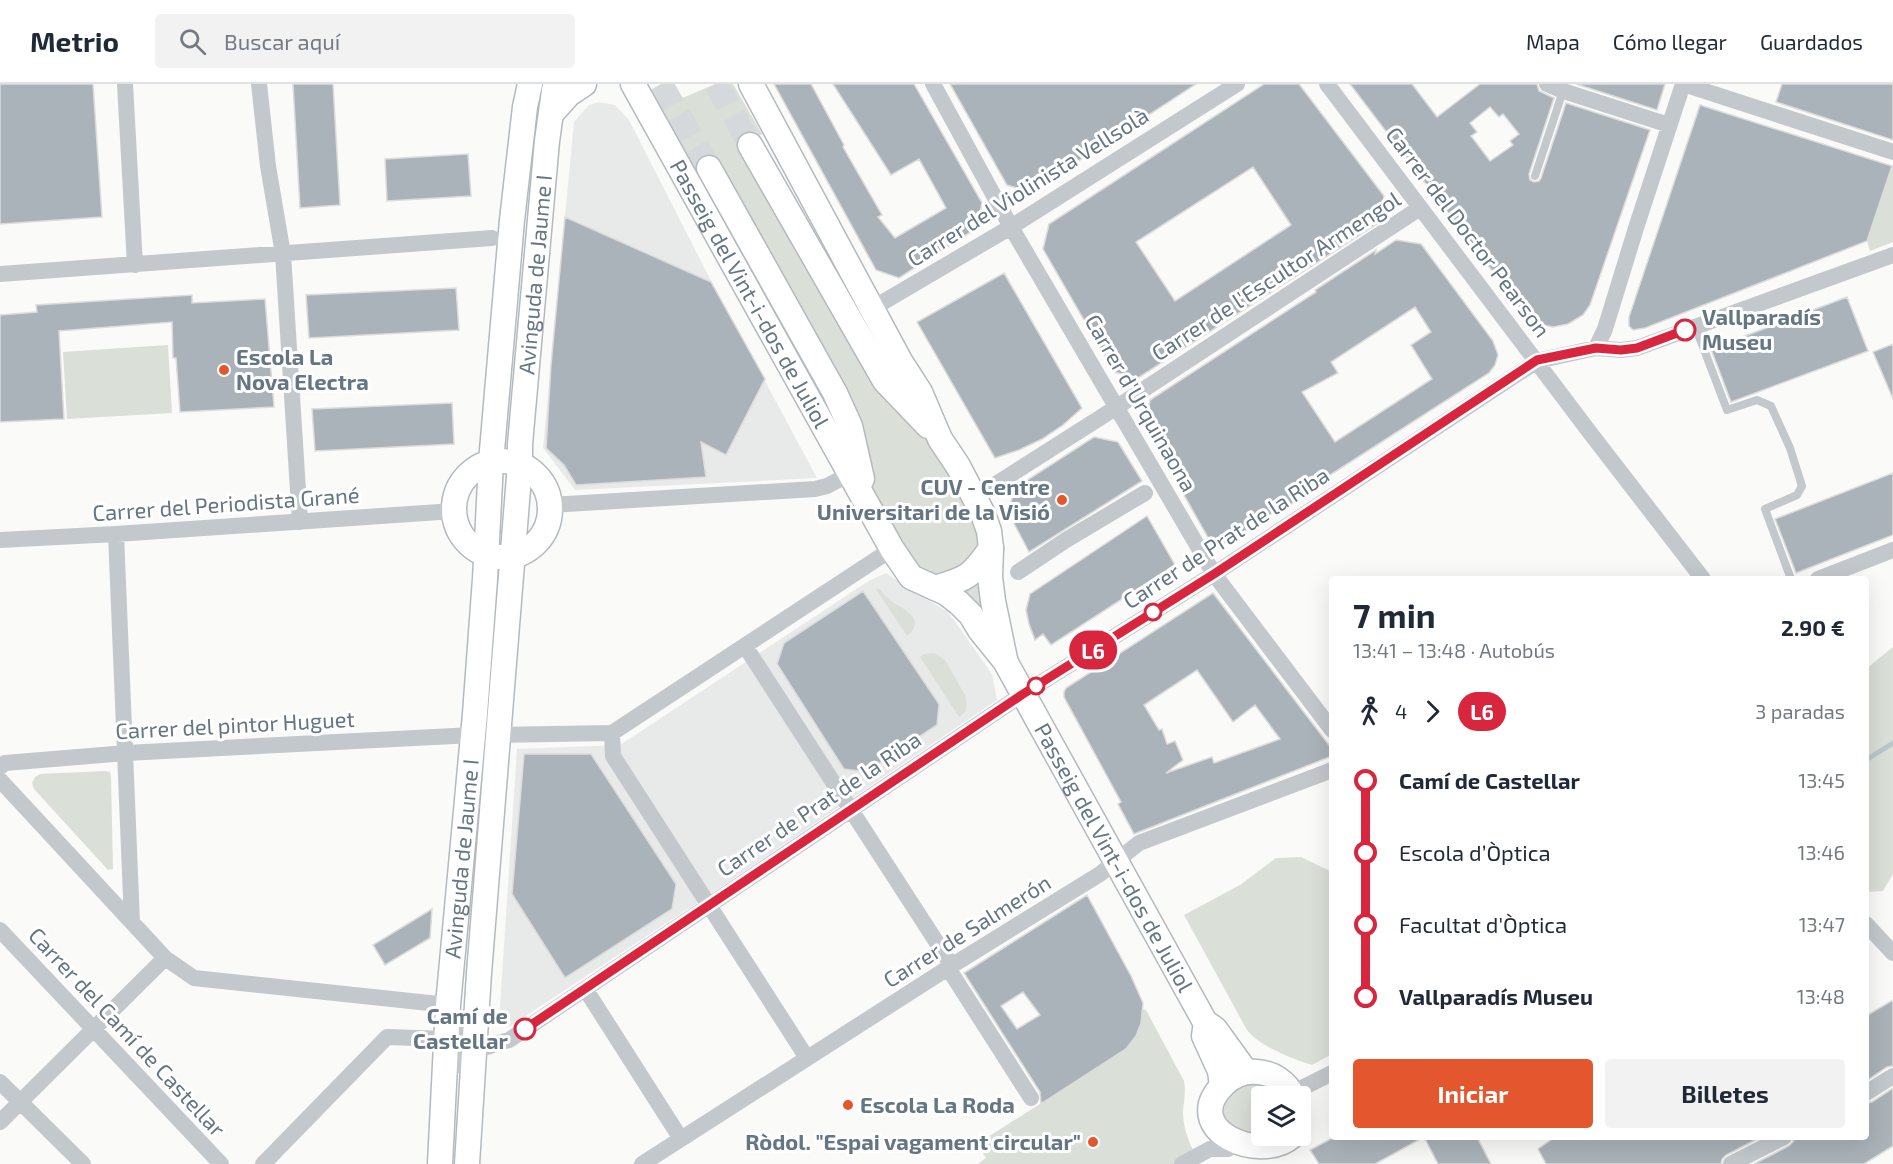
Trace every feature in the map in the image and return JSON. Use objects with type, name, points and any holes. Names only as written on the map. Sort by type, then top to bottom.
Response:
[{"type":"street","points":[[125,84],[135,265]]},
{"type":"street","points":[[259,84],[268,166],[283,254],[300,522]]},
{"type":"street","points":[[512,220],[509,136],[513,84]]},
{"type":"street","name":"Avinguda de Jaume I","points":[[440,1164],[448,1005],[473,735],[487,554],[491,462],[512,220],[525,107],[530,84]]},
{"type":"street","name":"Avinguda de Jaume I","points":[[467,1164],[520,444],[555,84]]},
{"type":"street","points":[[551,114],[568,94],[584,84]]},
{"type":"street","points":[[621,84],[638,93]]},
{"type":"street","name":"Passeig del Vint-i-dos de Juliol","points":[[751,84],[900,361],[920,392],[940,439]]},
{"type":"street","name":"Carrer d'Urquinaona","points":[[933,84],[1011,227],[1214,574],[1329,726]]},
{"type":"street","name":"Carrer del Violinista Vellsolà","points":[[873,308],[1011,227],[1237,84]]},
{"type":"street","name":"Carrer del Doctor Pearson","points":[[1327,84],[1701,576]]},
{"type":"street","points":[[1547,84],[1670,125]]},
{"type":"street","points":[[1596,348],[1605,329],[1683,84],[1893,152]]},
{"type":"street","name":"Passeig del Vint-i-dos de Juliol","points":[[638,93],[892,549],[911,577],[959,603],[971,615],[1005,662],[1205,1022],[1215,1029],[1246,1072]]},
{"type":"street","name":"Passeig del Vint-i-dos de Juliol","points":[[750,145],[885,381],[940,439],[958,466],[974,498],[989,531],[990,577],[1005,662]]},
{"type":"street","name":"Passeig del Vint-i-dos de Juliol","points":[[709,168],[835,393],[850,426],[868,504]]},
{"type":"street","name":"Carrer de l'Escultor Armengol","points":[[974,498],[1420,208]]},
{"type":"street","points":[[0,274],[492,238]]},
{"type":"street","name":"Carrer de Prat de la Riba","points":[[446,1073],[474,1051],[509,1040],[586,990],[1023,694],[1214,574],[1537,360],[1596,348],[1621,350],[1637,348],[1893,255]]},
{"type":"street","points":[[510,461],[520,464],[530,469],[544,485],[550,505],[549,519],[540,538],[525,551],[512,556],[487,554],[467,542],[460,533],[454,512],[455,498],[460,485],[478,466],[491,462],[510,461]]},
{"type":"street","points":[[550,505],[815,489],[827,486],[850,474]]},
{"type":"street","points":[[1018,572],[1066,540],[1145,493]]},
{"type":"street","name":"Carrer del Periodista Grané","points":[[0,540],[454,512]]},
{"type":"street","points":[[116,534],[132,922]]},
{"type":"street","points":[[935,588],[956,582],[976,570],[991,548]]},
{"type":"street","points":[[499,735],[612,733],[892,549]]},
{"type":"street","points":[[1826,576],[1893,550]]},
{"type":"street","points":[[745,646],[851,810],[1031,1098]]},
{"type":"street","points":[[612,733],[613,756],[807,1058]]},
{"type":"street","name":"Carrer del pintor Huguet","points":[[0,766],[5,763],[126,753],[473,735]]},
{"type":"street","name":"Carrer de Salmerón","points":[[642,1164],[1100,874],[1139,843],[1329,771]]},
{"type":"street","points":[[0,780],[165,958],[194,978],[448,1005],[474,1051]]},
{"type":"street","points":[[1869,927],[1893,953]]},
{"type":"street","name":"Carrer del Camí de Castellar","points":[[0,930],[221,1164]]},
{"type":"street","points":[[0,1122],[165,958]]},
{"type":"street","points":[[586,990],[681,1139]]},
{"type":"street","name":"Passeig del Vint-i-dos de Juliol","points":[[1205,1022],[1204,1036],[1220,1071],[1222,1086]]},
{"type":"street","points":[[263,1164],[387,1037],[447,1039]]},
{"type":"street","points":[[1280,1154],[1245,1157],[1228,1149],[1215,1134],[1211,1114],[1212,1104],[1222,1086],[1237,1075],[1246,1072],[1267,1074],[1277,1078],[1287,1086]]},
{"type":"street","points":[[1308,1086],[1329,1075]]},
{"type":"street","points":[[1869,1091],[1893,1076]]},
{"type":"street","points":[[0,1082],[83,1164]]},
{"type":"street","points":[[1731,1164],[1778,1140]]},
{"type":"street","points":[[1182,1164],[1210,1149],[1228,1149]]},
{"type":"lane","points":[[1535,176],[1564,88]]},
{"type":"lane","points":[[1695,326],[1727,410],[1757,400],[1772,406],[1790,448],[1802,486],[1797,495],[1765,509],[1790,576]]},
{"type":"shaded area","points":[[715,84],[733,84],[762,134],[743,146],[930,440],[979,524],[981,549],[950,578],[924,574],[900,547],[714,162],[696,172],[657,103],[678,100]]},
{"type":"shaded area","points":[[599,102],[615,105],[629,120],[707,273],[817,478],[575,490],[543,448],[574,122],[589,105]]},
{"type":"shaded area","points":[[1893,164],[1893,242],[1870,251],[1867,241]]},
{"type":"shaded area","points":[[168,345],[172,413],[67,419],[63,352]]},
{"type":"shaded area","points":[[886,573],[948,612],[992,674],[997,700],[509,1027],[499,1022],[517,749],[620,745],[870,580]]},
{"type":"shaded area","points":[[983,573],[989,618],[959,589]]},
{"type":"shaded area","points":[[876,589],[879,589],[912,616],[915,625],[907,636]]},
{"type":"shaded area","points":[[1893,647],[1893,874],[1883,891],[1869,892],[1869,667]]},
{"type":"shaded area","points":[[934,653],[945,660],[965,695],[967,706],[965,712],[959,717],[920,657]]},
{"type":"shaded area","points":[[110,772],[111,777],[113,869],[108,870],[34,789],[32,783],[40,774]]},
{"type":"shaded area","points":[[1301,857],[1329,871],[1329,1056],[1312,1065],[1286,1056],[1252,1036],[1184,915],[1240,885],[1276,858]]},
{"type":"shaded area","points":[[1142,1009],[1146,1010],[1184,1081],[1184,1121],[1193,1150],[1173,1164],[978,1164],[986,1158],[977,1144],[1126,1049],[1139,1030]]},
{"type":"shaded area","points":[[1250,1084],[1264,1086],[1251,1086],[1251,1136],[1223,1121],[1228,1099],[1236,1089]]},
{"type":"building","points":[[0,84],[93,84],[102,217],[0,224]]},
{"type":"building","points":[[293,84],[333,84],[340,205],[300,208]]},
{"type":"building","points":[[774,84],[811,84],[843,147],[882,215],[878,217],[895,238],[946,208],[919,159],[891,175],[833,84],[914,84],[982,203],[977,228],[899,278],[876,270]]},
{"type":"building","points":[[950,84],[1196,84],[1031,192],[1007,185]]},
{"type":"building","points":[[1264,84],[1299,84],[1384,196],[1380,222],[1138,378],[1114,372],[1043,249],[1049,224]],"holes":[[[1253,167],[1291,225],[1175,301],[1136,242]]]},
{"type":"building","points":[[1350,84],[1412,84],[1437,117],[1480,84],[1537,84],[1539,91],[1554,98],[1529,174],[1530,180],[1534,182],[1541,178],[1566,103],[1650,130],[1590,305],[1583,315],[1568,324],[1553,327],[1534,323]],"holes":[[[1490,107],[1499,117],[1503,114],[1519,134],[1510,141],[1513,145],[1490,161],[1471,136],[1477,132],[1470,123]]]},
{"type":"building","points":[[1576,84],[1665,84],[1657,110]]},
{"type":"building","points":[[1782,84],[1893,84],[1893,140],[1776,102]]},
{"type":"building","points":[[1700,105],[1892,166],[1867,241],[1645,328],[1633,330],[1629,326],[1629,317]]},
{"type":"building","points":[[468,154],[471,196],[387,201],[385,159]]},
{"type":"building","points":[[565,217],[711,282],[765,379],[726,455],[701,442],[706,477],[576,485],[564,465],[546,448],[551,365]]},
{"type":"building","points":[[1396,240],[1421,244],[1493,341],[1498,355],[1495,365],[1489,373],[1327,477],[1329,479],[1310,493],[1283,509],[1282,507],[1215,550],[1145,426],[1150,400],[1316,292],[1315,290],[1376,250],[1375,254]],"holes":[[[1415,307],[1431,332],[1411,345],[1432,379],[1335,442],[1302,392],[1338,373],[1331,362]]]},
{"type":"building","points":[[1004,273],[1082,408],[1042,439],[995,458],[917,322]]},
{"type":"building","points":[[456,288],[459,330],[309,338],[306,295]]},
{"type":"building","name":"Escola La Nova Electra","points":[[192,295],[192,303],[265,299],[274,407],[180,412],[176,358],[173,358],[172,322],[59,331],[64,419],[0,422],[0,315],[37,312],[36,305]]},
{"type":"building","points":[[1847,297],[1868,351],[1731,402],[1711,349]]},
{"type":"building","points":[[1893,344],[1893,399],[1873,352]]},
{"type":"building","points":[[452,403],[454,444],[315,451],[312,409]]},
{"type":"building","name":"CUV - Centre Universitari de la Visió","points":[[1094,437],[1118,442],[1142,481],[1029,552],[1008,512],[1015,488]]},
{"type":"building","points":[[1893,473],[1893,535],[1796,573],[1775,519]]},
{"type":"building","points":[[1147,516],[1175,565],[1051,645],[1043,634],[1035,640],[1026,610],[1030,594]]},
{"type":"building","points":[[863,591],[939,704],[937,725],[866,772],[844,769],[777,664],[784,643]]},
{"type":"building","points":[[1213,593],[1329,745],[1329,757],[1134,834],[1118,804],[1121,802],[1064,697],[1066,688]],"holes":[[[1197,670],[1233,722],[1255,705],[1280,739],[1214,763],[1212,757],[1166,773],[1183,760],[1175,741],[1167,744],[1162,729],[1159,730],[1144,705]]]},
{"type":"building","points":[[524,754],[591,754],[676,884],[672,909],[565,978],[512,894]]},
{"type":"building","points":[[1087,895],[1143,1003],[1141,1023],[1136,1036],[1126,1049],[1041,1104],[1040,1092],[964,973]],"holes":[[[1023,992],[1040,1015],[1017,1029],[1001,1006]]]},
{"type":"building","points":[[432,909],[430,938],[385,965],[373,945]]},
{"type":"building","points":[[1893,1000],[1893,1066],[1887,1067],[1869,1079],[1869,1014]]},
{"type":"building","points":[[1893,1088],[1893,1146],[1864,1164],[1754,1164],[1789,1146],[1793,1140],[1869,1140],[1869,1102]]},
{"type":"building","points":[[1329,1140],[1419,1140],[1375,1164],[1319,1164],[1310,1150]]},
{"type":"building","points":[[1426,1140],[1479,1140],[1491,1164],[1438,1164]]},
{"type":"building","points":[[1551,1140],[1755,1140],[1726,1155],[1721,1164],[1546,1164],[1538,1149]]},
{"type":"waterway","points":[[1869,758],[1893,743]]},
{"type":"tunnel","points":[[661,84],[709,168]]},
{"type":"tunnel","points":[[716,84],[750,145]]},
{"type":"bus line","name":"L6","points":[[525,1029],[1023,694],[1214,574],[1537,360],[1596,348],[1621,350],[1637,348],[1685,330]]},
{"type":"place","name":"Vallparadís Museu","points":[[1685,330]]},
{"type":"place","name":"Escola La Nova Electra","points":[[224,370]]},
{"type":"place","name":"CUV - Centre Universitari de la Visió","points":[[1062,500]]},
{"type":"place","name":"Camí de Castellar","points":[[525,1029]]},
{"type":"place","name":"Escola La Roda","points":[[848,1105]]},
{"type":"place","name":"Ròdol. \"Espai vagament circular\"","points":[[1093,1142]]}]
